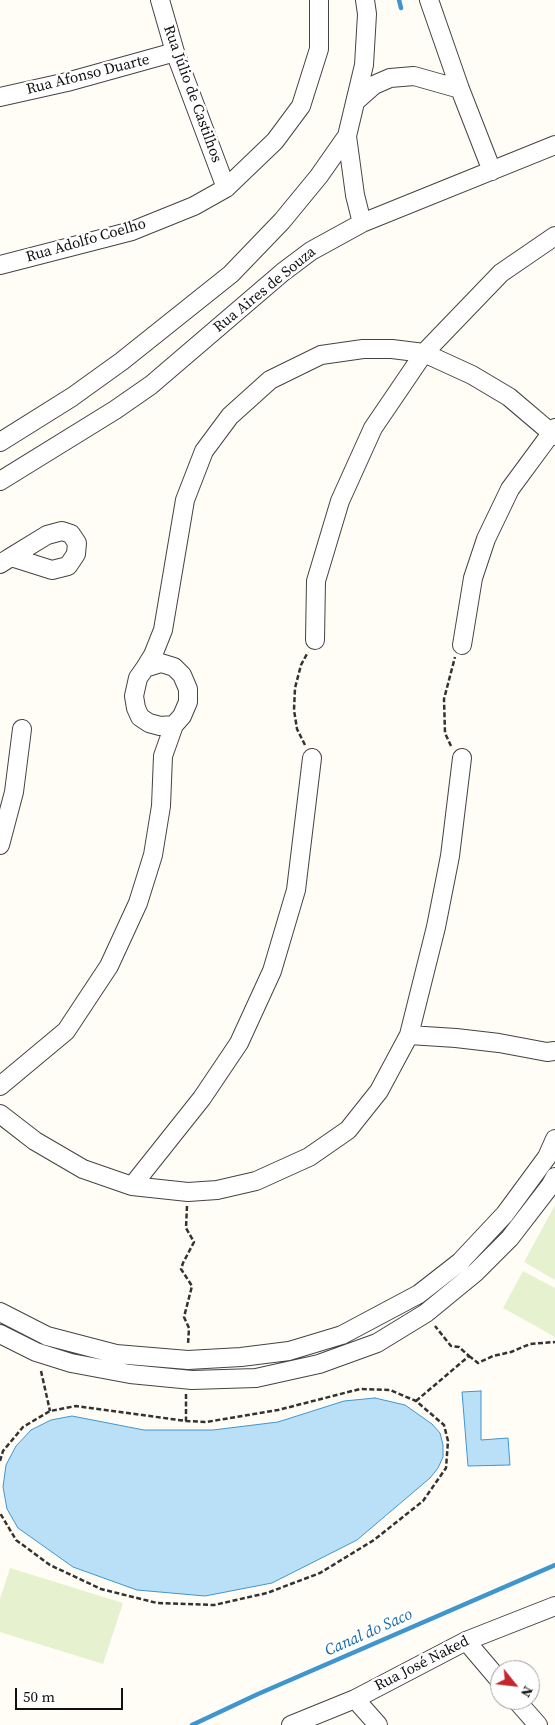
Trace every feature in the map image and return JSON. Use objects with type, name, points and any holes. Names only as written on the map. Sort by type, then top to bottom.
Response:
[{"type":"street","name":"Rua Júlio de Castilhos","points":[[160,0],[175,52],[226,188]]},
{"type":"street","name":"Rua Adolfo Coelho","points":[[0,265],[132,231],[194,206],[226,188],[275,141],[300,106],[319,49],[319,0]]},
{"type":"street","points":[[0,442],[72,397],[108,371],[231,274],[282,221],[319,176],[347,136],[364,65],[367,14],[365,0]]},
{"type":"street","points":[[429,0],[460,89],[492,172]]},
{"type":"street","name":"Rua Afonso Duarte","points":[[0,97],[67,82],[175,52]]},
{"type":"street","points":[[356,100],[374,85],[390,78],[414,76],[460,89]]},
{"type":"street","points":[[347,136],[355,195],[362,223]]},
{"type":"street","name":"Rua Aires de Souza","points":[[0,481],[152,385],[283,272],[311,251],[362,223],[555,146]]},
{"type":"street","points":[[315,640],[316,580],[340,501],[373,428],[424,353],[501,273],[555,236]]},
{"type":"street","points":[[174,725],[160,726],[149,723],[140,717],[134,696],[138,678],[153,655],[163,630],[185,500],[204,451],[230,416],[270,380],[321,355],[363,349],[392,349],[424,353],[472,375],[509,397],[554,432],[510,489],[486,539],[473,578],[462,645]]},
{"type":"street","points":[[0,1086],[66,1031],[108,966],[138,903],[152,855],[161,806],[163,756],[174,725],[182,716],[188,702],[188,689],[182,675],[174,666],[166,650],[163,630]]},
{"type":"street","points":[[144,668],[161,663],[174,666]]},
{"type":"street","points":[[149,723],[163,756]]},
{"type":"street","points":[[0,845],[14,792],[22,729]]},
{"type":"street","points":[[132,1186],[202,1098],[239,1042],[272,971],[296,890],[312,758]]},
{"type":"street","points":[[0,1114],[35,1141],[83,1169],[132,1186],[188,1192],[217,1190],[256,1181],[309,1157],[348,1130],[379,1091],[410,1035],[436,927],[450,856],[462,758]]},
{"type":"street","points":[[410,1035],[499,1043],[552,1053]]},
{"type":"street","points":[[0,1312],[47,1336],[116,1354],[188,1360],[241,1357],[289,1351],[342,1335],[419,1294],[460,1262],[505,1214],[547,1157],[555,1138]]},
{"type":"street","points":[[0,1334],[36,1352],[71,1362],[130,1374],[186,1380],[256,1378],[319,1364],[377,1343],[426,1313],[476,1272],[510,1238],[555,1178]]},
{"type":"street","name":"Rua José Naked","points":[[291,1725],[355,1699],[466,1641],[555,1606]]},
{"type":"street","points":[[466,1641],[490,1669]]},
{"type":"street","points":[[355,1699],[378,1725]]},
{"type":"street","points":[[525,1710],[538,1725]]},
{"type":"path","points":[[312,758],[297,728],[294,710],[295,688],[301,665],[315,640]]},
{"type":"path","points":[[462,645],[453,660],[444,699],[445,733],[452,746],[462,758]]},
{"type":"path","points":[[188,1192],[186,1228],[194,1242],[181,1269],[192,1286],[184,1317],[188,1328],[188,1360]]},
{"type":"path","points":[[426,1313],[451,1346],[459,1347],[478,1364],[493,1356],[511,1352],[530,1344],[555,1342]]},
{"type":"path","points":[[36,1352],[50,1411]]},
{"type":"path","points":[[416,1401],[469,1356]]},
{"type":"path","points":[[186,1380],[186,1421]]},
{"type":"path","points":[[0,1461],[3,1451],[23,1426],[50,1411],[76,1406],[206,1422],[278,1410],[360,1389],[390,1390],[416,1401],[444,1425],[448,1441],[446,1468],[422,1501],[374,1540],[320,1573],[268,1593],[214,1604],[157,1603],[101,1589],[50,1565],[16,1540],[0,1513]]},
{"type":"green space","points":[[555,1205],[555,1280],[524,1262]]},
{"type":"green space","points":[[523,1271],[555,1288],[555,1337],[503,1308]]},
{"type":"green space","points":[[10,1568],[123,1603],[103,1664],[0,1632],[0,1599]]},
{"type":"water","points":[[481,1391],[481,1440],[508,1438],[510,1465],[468,1466],[462,1392]]},
{"type":"water","points":[[375,1398],[405,1405],[432,1424],[440,1433],[443,1445],[443,1457],[438,1468],[430,1478],[357,1540],[272,1583],[205,1596],[137,1590],[73,1567],[18,1528],[7,1509],[3,1487],[6,1465],[16,1446],[31,1430],[51,1420],[72,1416],[144,1430],[213,1430],[278,1422],[344,1401]]},
{"type":"waterway","points":[[399,0],[401,8]]},
{"type":"waterway","name":"Canal do Saco","points":[[192,1725],[258,1694],[555,1565]]}]
